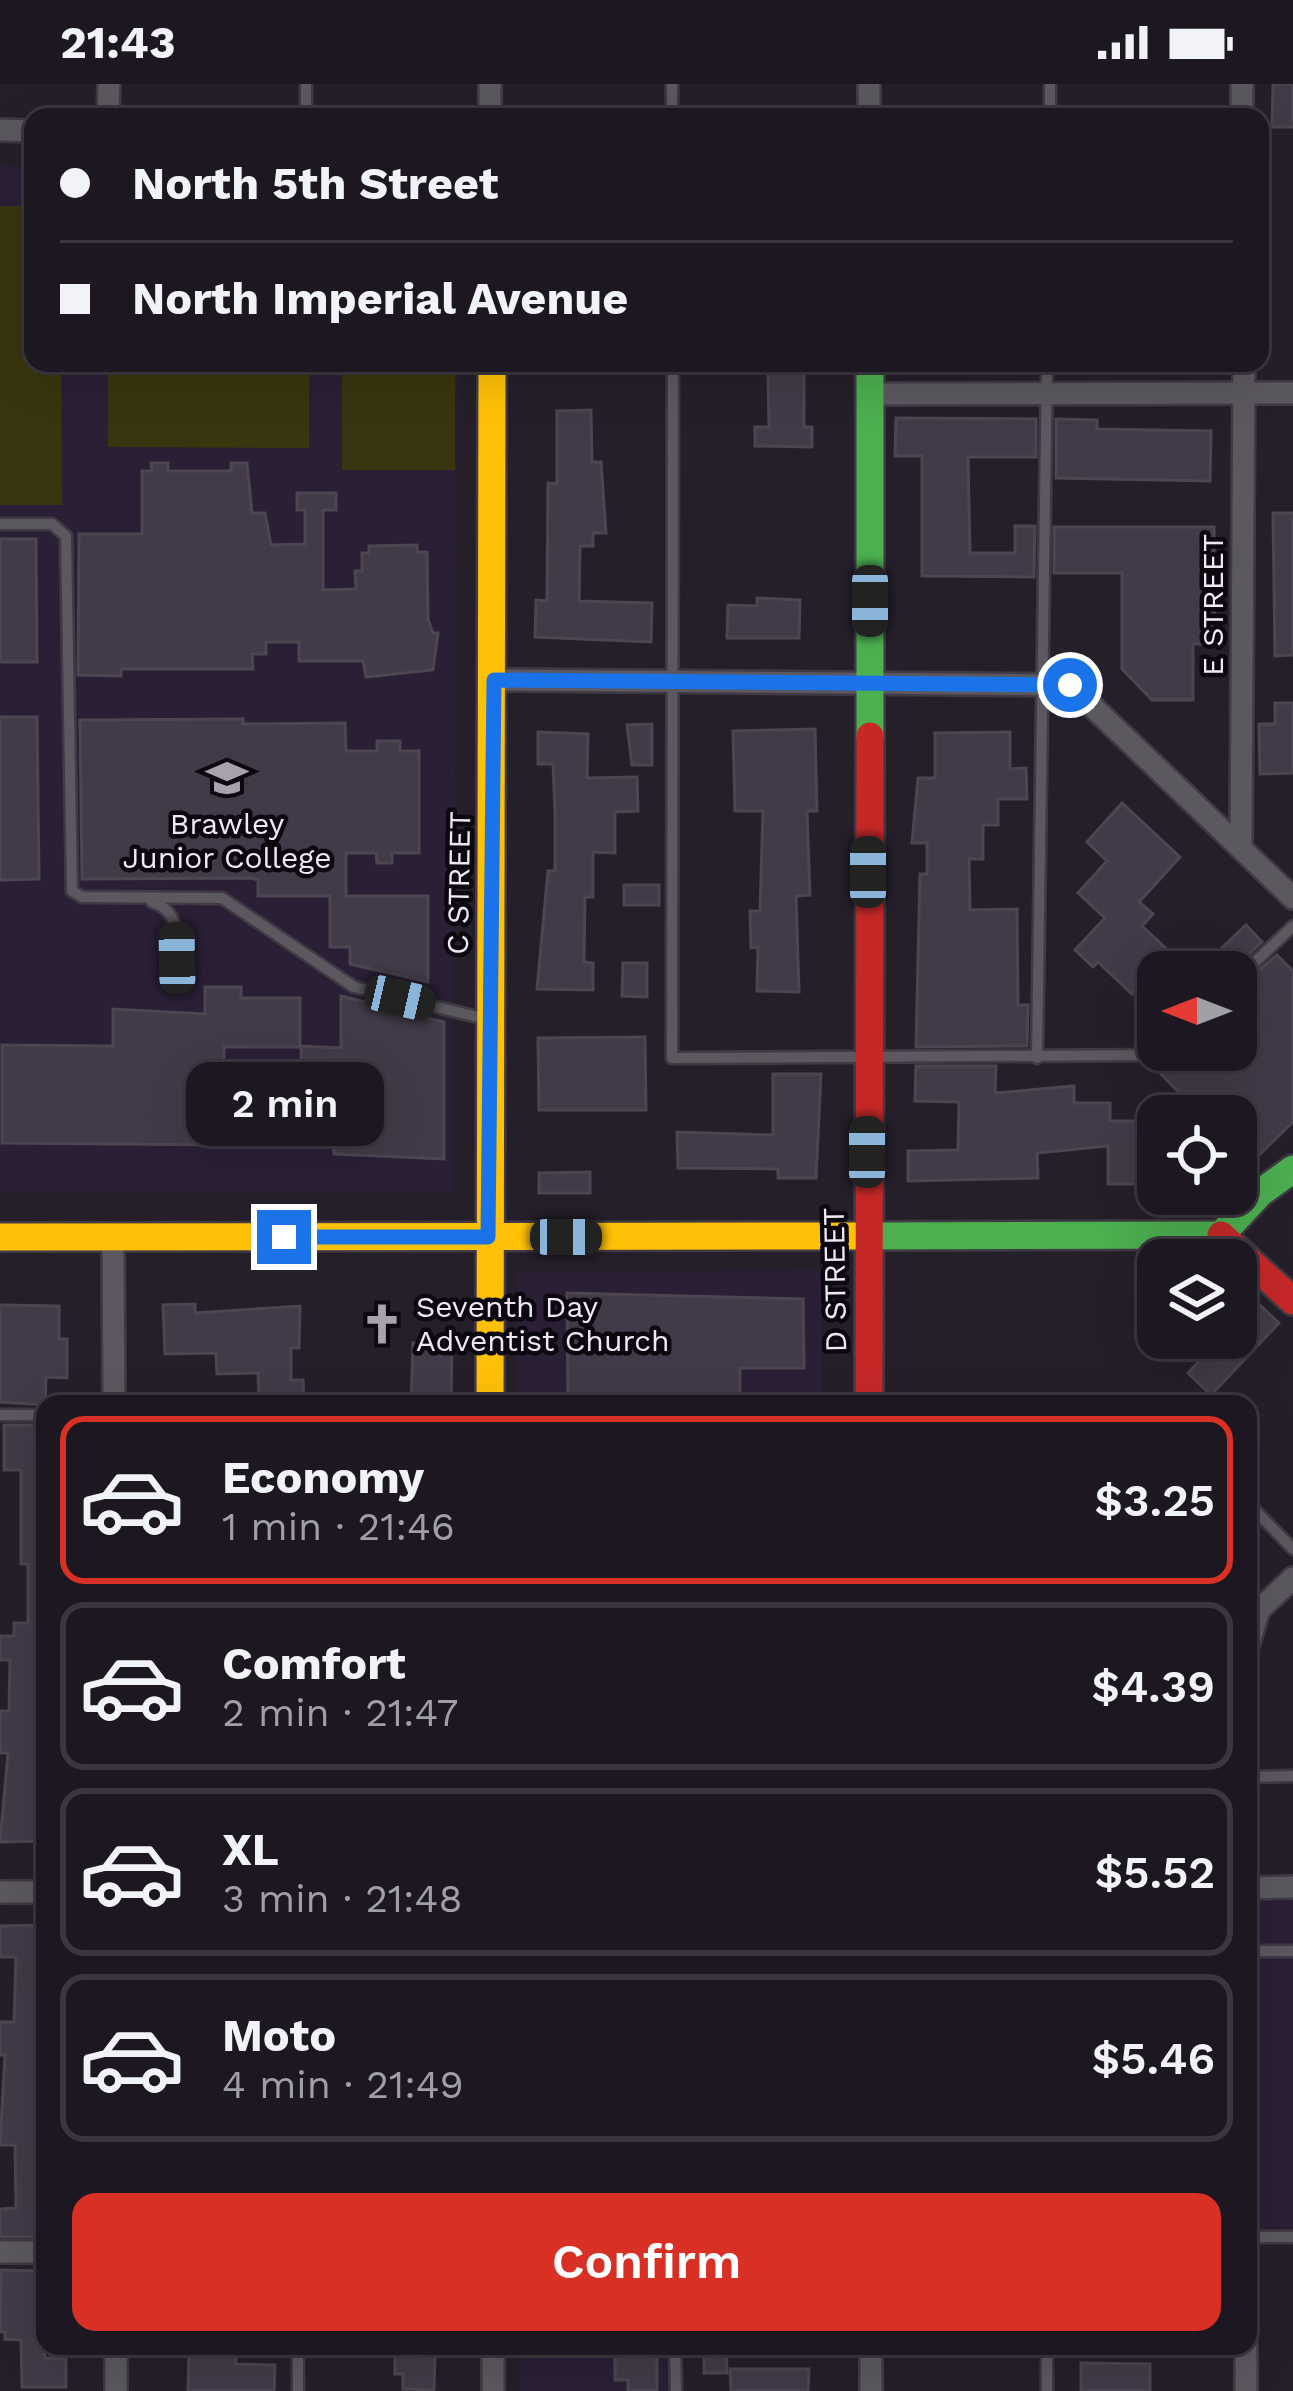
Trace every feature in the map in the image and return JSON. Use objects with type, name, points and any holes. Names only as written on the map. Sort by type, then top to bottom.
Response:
[{"type":"street","name":"C STREET","points":[[490,1395],[492,372]]},
{"type":"street","name":"D STREET","points":[[869,1395],[870,372]]},
{"type":"street","name":"E STREET","points":[[1241,848],[1244,372]]},
{"type":"street","points":[[870,394],[1293,393]]},
{"type":"street","points":[[494,680],[1070,685],[1293,898]]},
{"type":"street","points":[[1221,1235],[1260,1193],[1293,1169]]},
{"type":"street","points":[[0,1237],[1221,1235],[1293,1301]]},
{"type":"street","points":[[113,1236],[114,1395]]},
{"type":"street","points":[[1257,1617],[1293,1578]]},
{"type":"street","points":[[1257,1888],[1293,1887]]},
{"type":"street","points":[[0,1892],[36,1892]]},
{"type":"street","points":[[0,2252],[36,2252]]},
{"type":"street","points":[[116,2355],[116,2391]]},
{"type":"street","points":[[493,2355],[493,2391]]},
{"type":"street","points":[[871,2355],[871,2391]]},
{"type":"street","points":[[1246,2355],[1246,2391]]},
{"type":"lane","points":[[673,372],[672,1058],[866,1061],[1137,1056]]},
{"type":"lane","points":[[1037,1058],[1047,685],[1047,372]]},
{"type":"lane","points":[[0,524],[52,524],[66,536],[72,891],[82,897],[222,898],[354,987],[491,1020]]},
{"type":"lane","points":[[137,897],[164,906],[177,923],[177,958]]},
{"type":"lane","points":[[1257,960],[1293,926]]},
{"type":"lane","points":[[0,1415],[36,1415]]},
{"type":"lane","points":[[1257,1512],[1293,1549]]},
{"type":"lane","points":[[1257,1777],[1293,1776]]},
{"type":"lane","points":[[1257,1951],[1293,1951]]},
{"type":"lane","points":[[1257,2237],[1293,2237]]},
{"type":"lane","points":[[298,2355],[298,2391]]},
{"type":"lane","points":[[675,2355],[676,2391]]},
{"type":"lane","points":[[1046,2391],[1047,2355]]},
{"type":"shaded area","name":"Brawley Junior College","points":[[0,166],[24,166],[24,372],[458,372],[452,1193],[0,1193]]},
{"type":"shaded area","points":[[0,206],[24,206],[24,372],[61,372],[62,505],[0,505]]},
{"type":"shaded area","points":[[108,372],[309,372],[309,448],[108,447]]},
{"type":"shaded area","points":[[342,372],[455,372],[455,470],[342,470]]},
{"type":"shaded area","points":[[822,1270],[822,1395],[517,1395],[517,1272]]},
{"type":"shaded area","points":[[1257,1888],[1293,1888],[1293,2237],[1257,2237]]},
{"type":"shaded area","points":[[520,2355],[666,2355],[667,2391],[520,2391]]},
{"type":"building","points":[[1273,84],[1293,84],[1293,127],[1272,127]]},
{"type":"building","points":[[768,373],[804,373],[804,427],[812,427],[812,447],[755,446],[755,427],[769,427]]},
{"type":"building","points":[[591,410],[592,462],[601,462],[606,533],[593,533],[593,546],[580,546],[579,601],[652,603],[651,642],[535,637],[536,600],[547,601],[548,483],[557,484],[557,411]]},
{"type":"building","points":[[896,418],[1036,419],[1036,457],[968,457],[970,553],[1015,553],[1015,526],[1035,526],[1034,577],[922,576],[922,456],[895,456]]},
{"type":"building","points":[[1056,419],[1097,420],[1097,429],[1211,431],[1210,481],[1056,478]]},
{"type":"building","points":[[151,463],[168,463],[168,471],[231,471],[231,463],[247,463],[252,513],[265,513],[271,545],[305,544],[305,510],[297,510],[297,493],[336,493],[336,510],[323,510],[323,590],[356,589],[355,571],[362,571],[362,553],[369,553],[369,546],[417,545],[417,552],[427,552],[428,619],[433,633],[438,633],[433,670],[366,677],[363,661],[299,661],[299,642],[266,642],[266,654],[252,654],[253,669],[121,669],[121,676],[78,675],[79,534],[142,534],[142,471],[152,471]]},
{"type":"building","points":[[1273,513],[1293,513],[1293,655],[1275,656]]},
{"type":"building","points":[[1054,527],[1214,527],[1215,644],[1193,644],[1193,700],[1152,700],[1122,669],[1122,573],[1054,573]]},
{"type":"building","points":[[0,539],[36,539],[37,662],[0,662]]},
{"type":"building","points":[[757,598],[800,600],[799,638],[727,638],[728,605],[757,606]]},
{"type":"building","points":[[1275,703],[1293,703],[1293,773],[1260,774],[1259,724],[1275,724]]},
{"type":"building","points":[[0,717],[37,717],[39,879],[0,880]]},
{"type":"building","points":[[243,719],[243,724],[345,723],[346,751],[377,751],[377,741],[400,741],[400,751],[419,751],[419,853],[392,853],[392,863],[377,863],[376,853],[346,853],[346,896],[428,896],[428,982],[350,964],[350,947],[330,947],[330,896],[258,896],[258,880],[252,878],[82,879],[80,720]]},
{"type":"building","points":[[652,724],[652,765],[632,765],[627,725]]},
{"type":"building","points":[[815,729],[817,811],[807,811],[810,895],[796,896],[799,992],[757,991],[758,947],[751,948],[750,911],[760,911],[763,811],[735,811],[733,731]]},
{"type":"building","points":[[538,732],[588,734],[587,778],[637,777],[638,811],[615,812],[615,853],[593,852],[593,897],[585,897],[584,962],[593,963],[593,990],[537,989],[548,871],[555,871],[553,764],[538,764]]},
{"type":"building","points":[[1010,732],[1010,769],[1026,768],[1027,799],[998,799],[998,825],[983,825],[983,859],[969,859],[970,910],[1017,909],[1018,1005],[1028,1005],[1027,1046],[916,1047],[920,874],[927,874],[927,843],[912,843],[918,778],[935,778],[935,733]]},
{"type":"building","points":[[1122,803],[1180,857],[1139,902],[1153,914],[1142,926],[1169,951],[1137,951],[1137,988],[1132,994],[1098,962],[1093,967],[1075,950],[1105,918],[1078,893],[1107,861],[1087,842]]},
{"type":"building","points":[[624,885],[659,885],[659,905],[624,905]]},
{"type":"building","points":[[1246,925],[1262,942],[1252,951],[1219,951]]},
{"type":"building","points":[[1277,955],[1293,971],[1293,1122],[1257,1157],[1257,1095],[1181,1095],[1158,1071],[1257,1071],[1257,972]]},
{"type":"building","points":[[623,963],[647,963],[647,997],[622,996]]},
{"type":"building","points":[[205,987],[241,987],[241,998],[300,998],[300,1047],[224,1047],[224,1114],[302,1114],[301,1046],[341,1048],[341,996],[444,1022],[444,1159],[334,1154],[333,1146],[2,1143],[2,1045],[113,1046],[113,1009],[205,1014]]},
{"type":"building","points":[[645,1037],[646,1110],[539,1110],[538,1038]]},
{"type":"building","points":[[916,1066],[996,1066],[995,1093],[1074,1086],[1074,1103],[1110,1103],[1110,1121],[1135,1121],[1135,1184],[1108,1184],[1108,1146],[1037,1153],[1038,1178],[908,1181],[908,1151],[958,1150],[959,1102],[915,1101]]},
{"type":"building","points":[[773,1074],[821,1074],[816,1178],[778,1178],[778,1169],[678,1168],[677,1132],[773,1135]]},
{"type":"building","points":[[590,1172],[590,1193],[539,1193],[539,1173]]},
{"type":"building","points":[[567,1293],[803,1299],[804,1368],[740,1368],[740,1395],[568,1395]]},
{"type":"building","points":[[1257,1302],[1279,1323],[1257,1346]]},
{"type":"building","points":[[195,1304],[195,1313],[300,1306],[299,1348],[291,1348],[291,1380],[303,1380],[304,1395],[259,1395],[258,1373],[217,1374],[216,1353],[165,1354],[163,1305]]},
{"type":"building","points":[[0,1305],[59,1306],[59,1339],[67,1339],[67,1378],[46,1377],[45,1395],[36,1395],[36,1404],[0,1402]]},
{"type":"building","points":[[413,1343],[452,1343],[451,1395],[411,1395]]},
{"type":"building","points":[[1201,1359],[1245,1359],[1211,1395],[1188,1373]]},
{"type":"building","points":[[4,1425],[36,1425],[36,1841],[0,1842],[8,1753],[0,1753],[0,1711],[9,1711],[10,1660],[0,1660],[0,1636],[14,1636],[14,1623],[28,1623],[28,1564],[21,1564],[21,1470],[4,1470]]},
{"type":"building","points":[[36,1925],[36,2237],[0,2237],[0,2209],[16,2208],[15,2145],[0,2145],[5,2055],[0,2055],[0,2022],[14,2022],[16,1957],[0,1957],[0,1926]]},
{"type":"building","points":[[1,2270],[36,2271],[36,2355],[66,2358],[66,2387],[22,2387],[21,2340],[5,2339],[5,2332],[0,2332]]},
{"type":"building","points":[[189,2355],[236,2355],[236,2364],[275,2365],[274,2391],[188,2391]]},
{"type":"building","points":[[615,2355],[657,2355],[657,2391],[628,2391],[628,2380],[615,2380]]},
{"type":"building","points":[[704,2355],[726,2355],[727,2373],[704,2373]]},
{"type":"building","points":[[395,2356],[435,2357],[434,2390],[403,2389],[403,2374],[395,2374]]},
{"type":"building","points":[[1081,2363],[1150,2364],[1150,2391],[1081,2391]]},
{"type":"building","points":[[730,2369],[809,2369],[808,2391],[731,2391]]},
{"type":"traffic: fast","points":[[870,372],[870,736]]},
{"type":"traffic: fast","points":[[1221,1235],[1260,1193],[1293,1169]]},
{"type":"traffic: fast","points":[[859,1236],[1221,1235]]},
{"type":"traffic: slow","points":[[490,1395],[492,372]]},
{"type":"traffic: slow","points":[[0,1237],[859,1236]]},
{"type":"traffic: jam","points":[[869,1395],[870,736]]},
{"type":"traffic: jam","points":[[1221,1235],[1293,1301]]},
{"type":"place","name":"Brawley Junior College","points":[[227,778]]},
{"type":"place","name":"Seventh Day Adventist Church","points":[[382,1324]]},
{"type":"route","points":[[284,1237],[488,1237],[494,680],[1070,685]]}]
